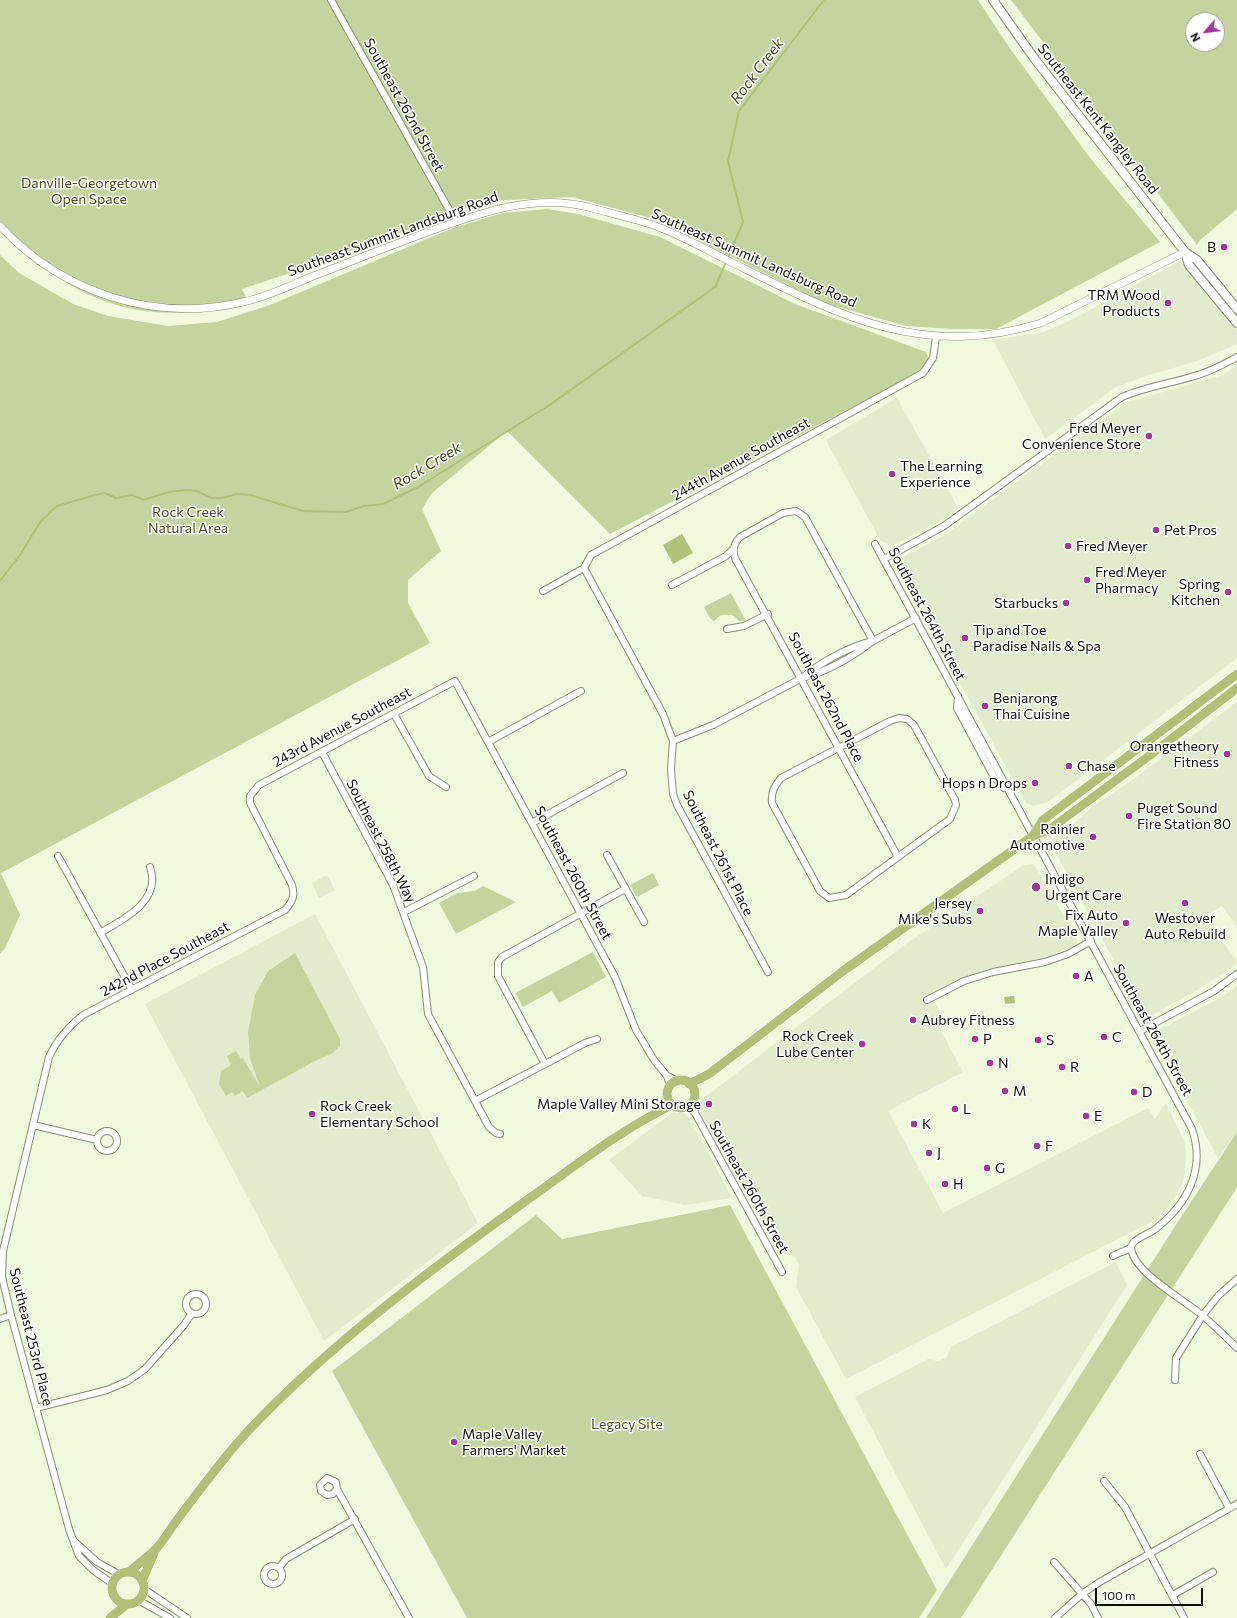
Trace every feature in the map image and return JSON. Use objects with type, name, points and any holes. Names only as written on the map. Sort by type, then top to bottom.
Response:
[{"type":"main road","name":"Southeast Kent Kangley Road","points":[[993,0],[1034,58],[1185,252],[1197,260],[1237,309]]},
{"type":"main road","name":"Southeast Kent Kangley Road","points":[[1185,252],[1189,265],[1237,323]]},
{"type":"main road","points":[[1033,836],[1043,820],[1237,674]]},
{"type":"main road","points":[[691,1087],[847,969],[1033,836],[1050,828],[1237,688]]},
{"type":"main road","points":[[1172,738],[1173,730],[1202,708],[1202,701]]},
{"type":"main road","points":[[678,1081],[691,1087],[690,1104],[680,1108],[670,1102],[668,1091],[670,1086],[678,1081]]},
{"type":"main road","points":[[127,1604],[116,1598],[113,1591],[113,1584],[120,1575],[129,1572],[155,1549],[216,1468],[247,1432],[296,1382],[381,1309],[492,1226],[588,1157],[670,1102]]},
{"type":"main road","points":[[109,1618],[127,1604],[138,1600],[155,1549]]},
{"type":"main road","points":[[129,1572],[137,1575],[143,1585]]},
{"type":"main road","points":[[109,1618],[116,1598]]},
{"type":"street","name":"Southeast 262nd Street","points":[[331,0],[456,222]]},
{"type":"street","name":"Southeast Summit Landsburg Road","points":[[0,226],[19,246],[36,260],[80,285],[130,303],[176,308],[224,306],[246,302],[456,222],[497,208],[544,202],[572,204],[653,225],[783,287],[861,320],[898,331],[936,337],[989,335],[1019,330],[1041,323],[1185,252]]},
{"type":"street","name":"244th Avenue Southeast","points":[[543,591],[584,568],[591,555],[923,373],[933,358],[936,337]]},
{"type":"street","points":[[884,559],[944,526],[1122,397],[1134,392],[1192,377],[1223,365],[1237,357]]},
{"type":"street","points":[[672,586],[726,556],[734,549],[736,541],[740,537],[783,513],[796,511],[805,517],[872,641]]},
{"type":"street","name":"Southeast 264th Street","points":[[875,544],[1192,1128],[1196,1141],[1197,1157],[1196,1172],[1190,1191],[1181,1205],[1152,1232],[1134,1241],[1131,1247],[1113,1256]]},
{"type":"street","name":"Southeast 262nd Place","points":[[734,549],[736,560],[768,614],[898,857]]},
{"type":"street","name":"Southeast 261st Place","points":[[584,568],[663,714],[673,741],[671,769],[673,794],[677,805],[768,972]]},
{"type":"street","points":[[727,629],[744,626],[768,614]]},
{"type":"street","points":[[673,741],[713,725],[802,678],[815,674],[862,650],[872,641],[916,618]]},
{"type":"street","name":"243rd Avenue Southeast","points":[[292,902],[294,893],[292,885],[250,803],[250,796],[259,785],[455,681]]},
{"type":"street","name":"Southeast 260th Street","points":[[455,681],[615,977],[636,1030],[654,1060],[667,1076],[670,1086]]},
{"type":"street","points":[[488,742],[581,691]]},
{"type":"street","points":[[394,714],[429,776],[446,787]]},
{"type":"street","points":[[898,718],[907,719],[914,725],[955,800],[956,805],[950,819],[846,895],[829,898],[820,891],[772,803],[773,791],[781,778],[839,747],[890,721],[898,718]]},
{"type":"street","name":"Southeast 258th Way","points":[[322,752],[393,885],[404,912],[408,928],[423,968],[428,1014],[489,1126],[496,1133],[500,1134]]},
{"type":"street","points":[[532,822],[623,773]]},
{"type":"street","points":[[607,855],[644,922]]},
{"type":"street","points":[[58,856],[132,990]]},
{"type":"street","points":[[100,932],[128,916],[148,897],[153,879],[150,867]]},
{"type":"street","points":[[404,912],[474,876]]},
{"type":"street","points":[[545,1064],[498,976],[498,965],[502,957],[626,889]]},
{"type":"street","name":"242nd Place Southeast","points":[[54,1044],[68,1027],[83,1015],[285,910],[292,902]]},
{"type":"street","points":[[927,1000],[964,980],[993,972],[1045,962],[1068,954],[1091,941]]},
{"type":"street","points":[[1140,1031],[1214,991],[1237,974]]},
{"type":"street","points":[[475,1101],[585,1043],[597,1039]]},
{"type":"street","name":"Southeast 253rd Place","points":[[54,1044],[49,1057],[1,1265],[2,1277],[69,1529],[79,1556],[113,1584]]},
{"type":"street","name":"Southeast 260th Street","points":[[667,1076],[678,1081]]},
{"type":"street","name":"Southeast 260th Street","points":[[690,1104],[782,1272]]},
{"type":"street","points":[[33,1125],[96,1140]]},
{"type":"street","points":[[1131,1247],[1133,1258],[1145,1272],[1203,1315],[1237,1348]]},
{"type":"street","points":[[1175,1380],[1176,1358],[1203,1315],[1218,1296],[1237,1279]]},
{"type":"street","points":[[36,1408],[107,1390],[128,1381],[145,1369],[184,1325],[192,1313]]},
{"type":"street","points":[[0,1319],[11,1315]]},
{"type":"street","points":[[1200,1454],[1229,1508]]},
{"type":"street","points":[[1104,1481],[1125,1507],[1184,1618]]},
{"type":"street","points":[[337,1489],[409,1618]]},
{"type":"street","points":[[1055,1618],[1082,1594],[1150,1552],[1237,1504]]},
{"type":"street","points":[[278,1568],[286,1559],[355,1519]]},
{"type":"street","name":"Southeast 253rd Place","points":[[74,1541],[97,1562],[120,1575]]},
{"type":"street","points":[[1054,1562],[1095,1609],[1098,1618]]},
{"type":"street","points":[[1173,1595],[1213,1572]]},
{"type":"street","points":[[143,1585],[184,1614],[187,1618]]},
{"type":"street","points":[[138,1600],[170,1618]]},
{"type":"shaded area","points":[[1180,261],[1237,330],[1237,344],[1197,361],[1146,376],[1116,387],[1045,439],[993,340],[1044,332],[1073,319]]},
{"type":"shaded area","points":[[1237,366],[1237,658],[1048,802],[1033,806],[1026,803],[896,567],[900,559],[943,536],[1122,406],[1131,401],[1223,375]]},
{"type":"shaded area","name":"The Learning Experience","points":[[897,398],[958,508],[944,519],[891,546],[880,540],[826,440]]},
{"type":"shaded area","points":[[682,534],[693,553],[673,564],[663,545]]},
{"type":"shaded area","points":[[1237,702],[1237,926],[1222,906],[1204,916],[1237,961],[1237,964],[1191,994],[1148,1017],[1143,1015],[1051,844],[1093,806],[1131,781]]},
{"type":"shaded area","points":[[1033,864],[1077,940],[1074,946],[1047,957],[987,969],[962,978],[930,994],[947,1025],[940,1029],[963,1072],[888,1111],[943,1213],[1148,1108],[1155,1119],[1166,1103],[1184,1141],[1186,1153],[1185,1172],[1182,1185],[1166,1211],[1153,1221],[846,1379],[796,1287],[799,1264],[795,1257],[778,1252],[696,1104],[903,946],[1024,865]]},
{"type":"shaded area","points":[[327,875],[335,890],[319,898],[312,883]]},
{"type":"shaded area","name":"Rock Creek Elementary School","points":[[315,914],[478,1223],[324,1341],[145,1004]]},
{"type":"shaded area","points":[[1237,986],[1237,1132],[1218,1158],[1156,1043],[1159,1040],[1155,1032],[1222,997]]},
{"type":"shaded area","points":[[1014,996],[1015,1003],[1005,1004],[1004,997]]},
{"type":"shaded area","points":[[683,1112],[690,1119],[732,1198],[685,1205],[642,1196],[609,1160],[672,1113]]},
{"type":"shaded area","points":[[1116,1262],[1127,1285],[946,1569],[855,1397],[928,1359],[938,1361],[947,1357],[951,1347]]},
{"type":"green space","name":"Danville-Georgetown Open Space","points":[[0,0],[978,0],[1009,47],[1090,158],[1160,242],[996,329],[952,329],[906,326],[824,303],[658,220],[572,197],[485,201],[302,269],[242,289],[248,301],[211,310],[176,313],[143,311],[112,304],[82,291],[54,274],[26,253],[0,226]]},
{"type":"green space","points":[[1011,0],[1237,0],[1237,209],[1200,240],[1197,245]]},
{"type":"green space","name":"Rock Creek Natural Area","points":[[547,209],[578,214],[660,237],[795,304],[926,352],[929,359],[918,373],[610,534],[507,431],[432,493],[422,509],[441,551],[408,580],[408,603],[430,643],[1,873],[20,915],[5,948],[0,954],[0,255],[19,273],[73,304],[108,316],[168,326],[217,322],[270,305],[453,228],[503,213]]},
{"type":"green space","points":[[731,593],[746,621],[739,621],[732,615],[721,615],[714,621],[710,618],[704,607]]},
{"type":"green space","points":[[653,873],[659,885],[637,897],[630,885]]},
{"type":"green space","points":[[483,886],[516,902],[456,934],[439,903],[457,893],[475,891]]},
{"type":"green space","points":[[593,952],[606,977],[559,1003],[552,991],[523,1007],[515,993]]},
{"type":"green space","points":[[295,953],[340,1039],[340,1046],[333,1053],[317,1060],[247,1098],[243,1091],[235,1096],[232,1092],[226,1096],[219,1084],[221,1071],[231,1065],[227,1056],[236,1051],[241,1059],[243,1058],[260,1087],[250,1058],[248,1032],[255,995],[268,971]]},
{"type":"green space","points":[[1237,1132],[1237,1188],[961,1618],[926,1618],[1179,1220]]},
{"type":"green space","name":"Legacy Site","points":[[730,1205],[937,1590],[919,1618],[467,1618],[332,1371],[536,1215],[562,1239]]},
{"type":"waterway","name":"Rock Creek","points":[[729,255],[743,222],[728,161],[739,111],[824,0]]},
{"type":"waterway","name":"Rock Creek","points":[[0,581],[20,555],[41,521],[57,506],[95,495],[105,493],[116,498],[132,495],[144,500],[168,492],[187,490],[197,491],[211,498],[222,498],[237,494],[250,495],[303,511],[346,512],[364,506],[383,504],[418,487],[551,404],[715,287],[726,262]]},
{"type":"place","name":"B","points":[[1224,247]]},
{"type":"place","name":"TRM Wood Products","points":[[1168,303]]},
{"type":"place","name":"Fred Meyer Convenience Store","points":[[1149,436]]},
{"type":"place","name":"The Learning Experience","points":[[892,474]]},
{"type":"place","name":"Pet Pros","points":[[1156,530]]},
{"type":"place","name":"Fred Meyer","points":[[1068,546]]},
{"type":"place","name":"Fred Meyer Pharmacy","points":[[1087,580]]},
{"type":"place","name":"Spring Kitchen","points":[[1228,592]]},
{"type":"place","name":"Starbucks","points":[[1066,603]]},
{"type":"place","name":"Tip and Toe Paradise Nails & Spa","points":[[965,638]]},
{"type":"place","name":"Benjarong Thai Cuisine","points":[[985,706]]},
{"type":"place","name":"Orangetheory Fitness","points":[[1227,754]]},
{"type":"place","name":"Chase","points":[[1069,766]]},
{"type":"place","name":"Hops n Drops","points":[[1035,783]]},
{"type":"place","name":"Puget Sound Fire Station 80","points":[[1129,816]]},
{"type":"place","name":"Rainier Automotive","points":[[1093,837]]},
{"type":"place","name":"Indigo Urgent Care","points":[[1036,887]]},
{"type":"place","name":"Westover Auto Rebuild","points":[[1185,903]]},
{"type":"place","name":"Jersey Mike's Subs","points":[[980,911]]},
{"type":"place","name":"Fix Auto Maple Valley","points":[[1126,923]]},
{"type":"place","name":"A","points":[[1076,976]]},
{"type":"place","name":"Aubrey Fitness","points":[[913,1020]]},
{"type":"place","name":"C","points":[[1104,1037]]},
{"type":"place","name":"P","points":[[975,1039]]},
{"type":"place","name":"S","points":[[1038,1040]]},
{"type":"place","name":"Rock Creek Lube Center","points":[[862,1044]]},
{"type":"place","name":"N","points":[[990,1063]]},
{"type":"place","name":"R","points":[[1062,1067]]},
{"type":"place","name":"M","points":[[1005,1091]]},
{"type":"place","name":"D","points":[[1134,1092]]},
{"type":"place","name":"Maple Valley Mini Storage","points":[[709,1104]]},
{"type":"place","name":"L","points":[[955,1109]]},
{"type":"place","name":"Rock Creek Elementary School","points":[[312,1114]]},
{"type":"place","name":"E","points":[[1086,1116]]},
{"type":"place","name":"K","points":[[914,1124]]},
{"type":"place","name":"F","points":[[1037,1146]]},
{"type":"place","name":"J","points":[[929,1153]]},
{"type":"place","name":"G","points":[[987,1168]]},
{"type":"place","name":"H","points":[[945,1184]]},
{"type":"place","name":"Maple Valley Farmers' Market","points":[[454,1442]]}]
